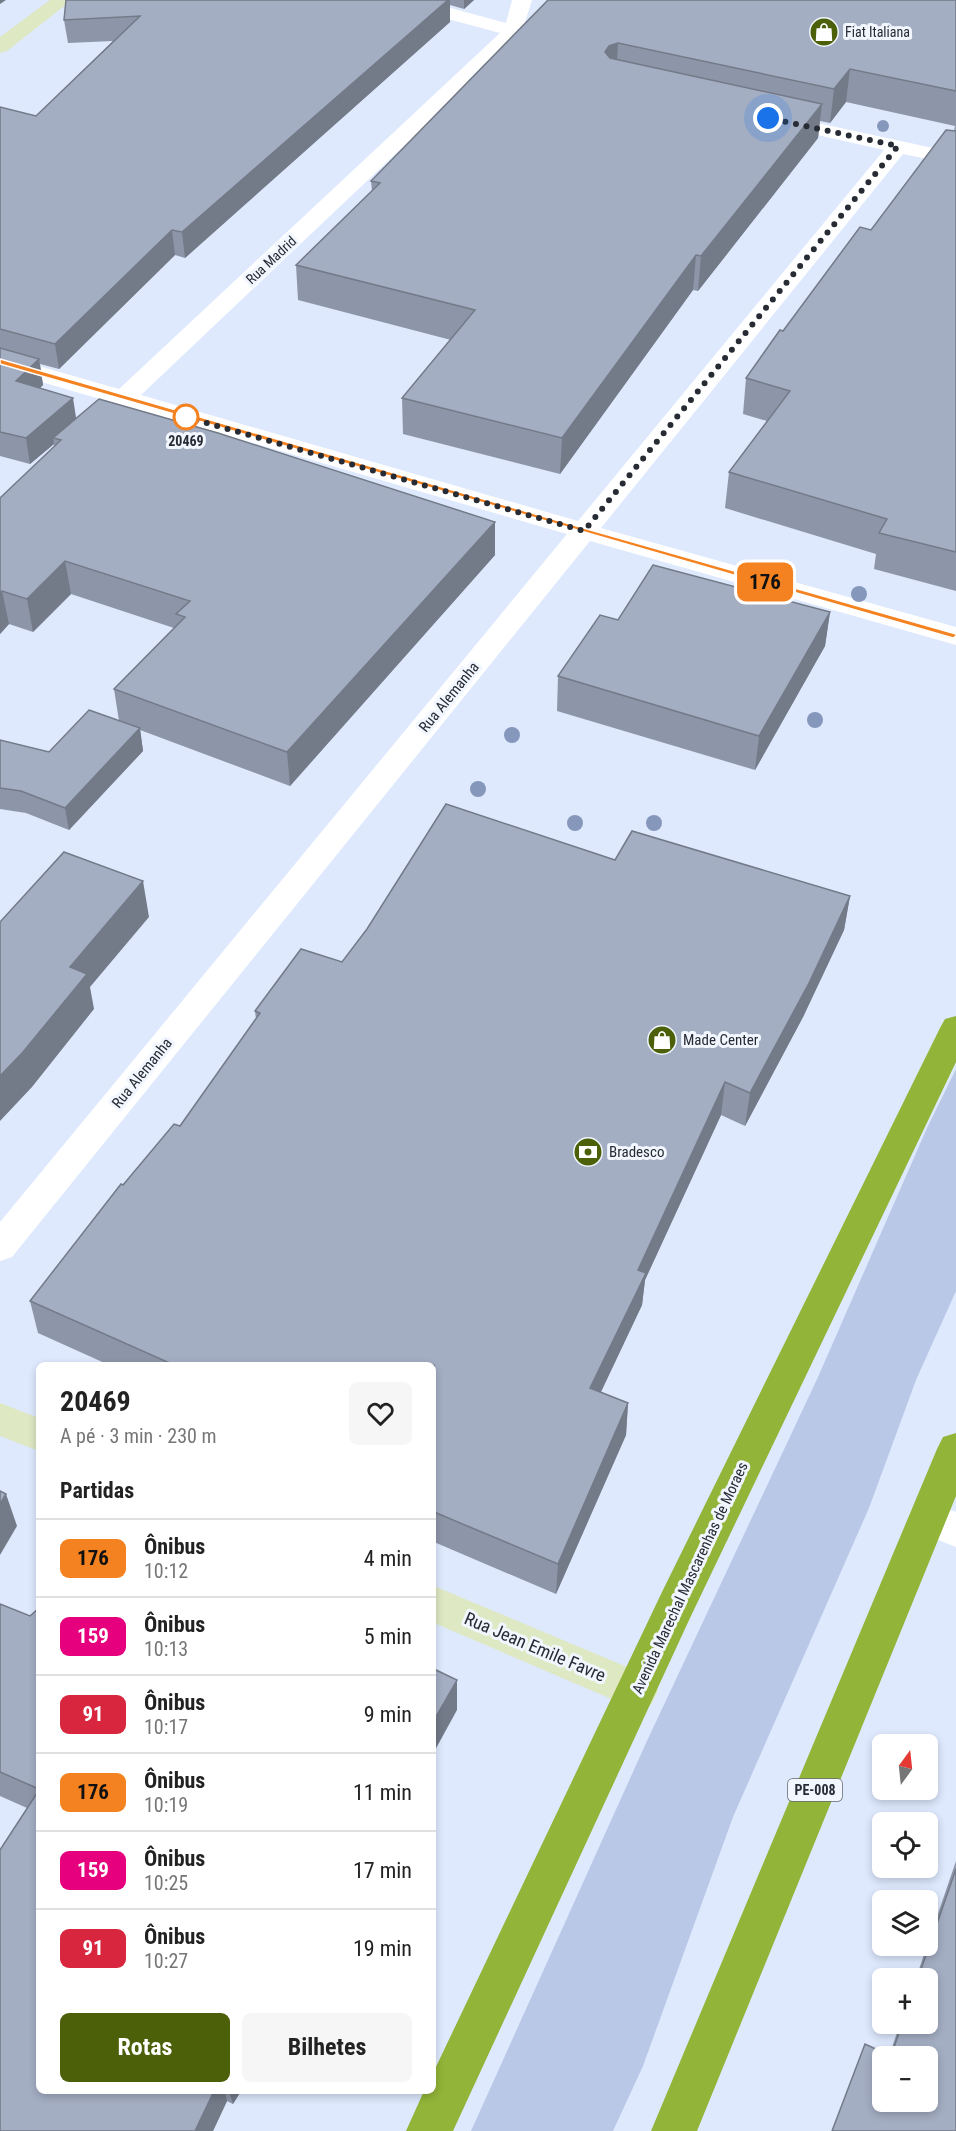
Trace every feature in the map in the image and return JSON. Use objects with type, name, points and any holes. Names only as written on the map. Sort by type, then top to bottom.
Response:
[{"type":"highway","name":"Avenida Marechal Mascarenhas de Moraes","points":[[429,2131],[676,1605],[956,1028]]},
{"type":"highway","name":"PE-008","points":[[674,2131],[942,1524],[956,1449]]},
{"type":"street","points":[[0,47],[62,0]]},
{"type":"street","points":[[399,0],[514,31],[522,0]]},
{"type":"street","name":"Rua Madrid","points":[[88,429],[124,399],[514,31]]},
{"type":"street","points":[[751,115],[956,159]]},
{"type":"street","name":"Rua Alemanha","points":[[0,1247],[898,146]]},
{"type":"street","points":[[0,362],[956,636]]},
{"type":"street","points":[[0,1419],[36,1434]]},
{"type":"street","name":"Rua Jean Emile Favre","points":[[436,1605],[637,1691]]},
{"type":"shaded area","points":[[956,1069],[956,1291],[916,1380],[869,1508],[733,1817],[643,2066],[613,2131],[471,2131],[646,1743],[818,1377],[927,1128]]},
{"type":"building","points":[[66,0],[448,0],[182,232],[172,230],[55,344],[0,329],[0,107],[36,116],[140,16],[64,20]]},
{"type":"building","points":[[548,0],[956,0],[956,91],[850,69],[834,89],[618,43],[609,46],[605,52],[610,58],[822,104],[701,256],[696,255],[562,438],[402,398],[475,310],[296,265],[380,183],[371,181]]},
{"type":"building","points":[[946,130],[956,131],[956,552],[879,533],[887,519],[729,472],[790,391],[746,378],[860,227],[871,230]]},
{"type":"building","points":[[0,348],[39,359],[16,381],[73,398],[26,438],[0,432]]},
{"type":"building","points":[[99,399],[218,433],[495,522],[287,752],[114,689],[185,617],[176,614],[190,601],[65,561],[27,599],[2,591],[0,593],[0,498],[61,440],[53,438]]},
{"type":"building","points":[[653,565],[830,612],[759,736],[558,676],[600,615],[618,620]]},
{"type":"building","points":[[89,710],[140,728],[65,808],[21,791],[0,788],[0,740],[49,752]]},
{"type":"building","points":[[446,804],[615,860],[632,831],[850,896],[809,983],[750,1093],[725,1082],[638,1270],[646,1273],[590,1388],[628,1403],[558,1564],[436,1513],[436,1362],[167,1362],[30,1301],[121,1184],[123,1185],[174,1124],[180,1126],[260,1013],[255,1011],[301,949],[342,962],[367,929]]},
{"type":"building","points":[[64,852],[143,881],[70,967],[87,974],[23,1052],[0,1076],[0,922]]},
{"type":"building","points":[[0,1491],[6,1494],[0,1504]]},
{"type":"building","points":[[0,1604],[30,1616],[36,1611],[36,1788],[0,1772]]},
{"type":"building","points":[[436,1670],[457,1680],[436,1717]]},
{"type":"building","points":[[36,1795],[36,2094],[213,2094],[195,2131],[0,2131],[0,1850]]},
{"type":"building","points":[[956,1869],[956,2131],[832,2131],[865,2044],[872,2047],[872,2112],[938,2112],[938,2046],[894,2046],[899,2034],[938,2034],[938,1968],[921,1968],[926,1956],[938,1956],[938,1921]]},
{"type":"bus line","name":"176","points":[[0,362],[956,636]]},
{"type":"place","name":"Fiat Italiana","points":[[824,32]]},
{"type":"place","name":"20469","points":[[186,417]]},
{"type":"place","name":"Made Center","points":[[662,1040]]},
{"type":"place","name":"Bradesco","points":[[588,1152]]},
{"type":"route","points":[[186,417],[584,531],[898,146],[768,118]]}]
